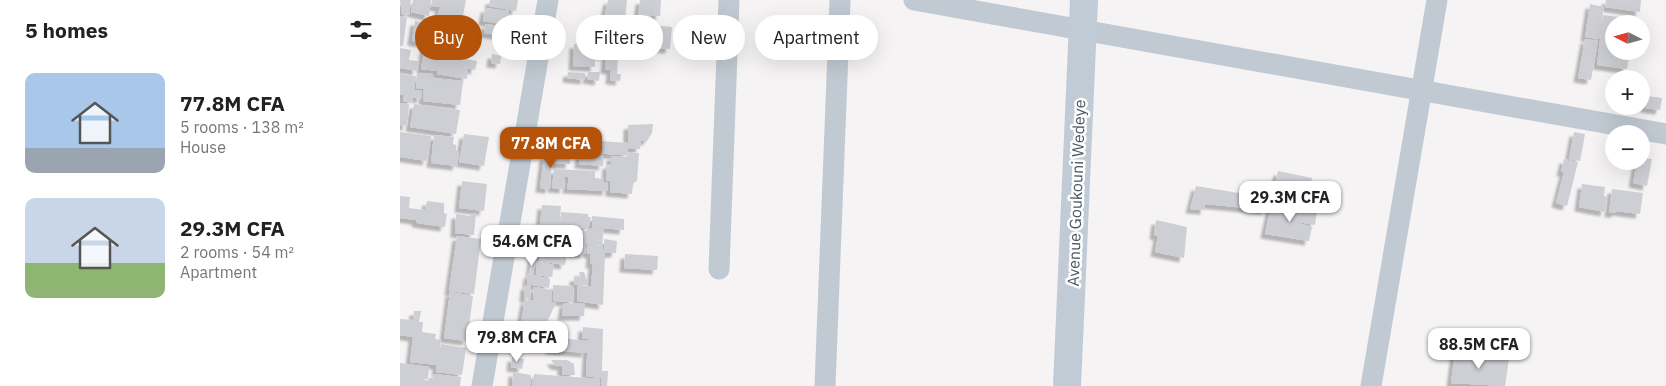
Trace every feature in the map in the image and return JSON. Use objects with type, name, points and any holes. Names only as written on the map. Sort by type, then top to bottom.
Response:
[{"type":"street","points":[[482,386],[548,0]]},
{"type":"street","points":[[719,269],[729,0]]},
{"type":"street","points":[[825,386],[840,0]]},
{"type":"street","points":[[914,0],[1071,18],[1423,90],[1666,134]]},
{"type":"street","name":"Avenue Goukouni Wedeye","points":[[1049,386],[1071,18],[1084,0]]},
{"type":"street","points":[[1371,386],[1437,0]]},
{"type":"street","name":"Avenue Goukouni Wedeye","points":[[1068,386],[1071,18]]},
{"type":"building","points":[[400,0],[411,0],[409,15],[402,14]]},
{"type":"building","points":[[413,0],[431,0],[429,15],[411,12]]},
{"type":"building","points":[[432,0],[466,0],[463,15],[438,15],[440,7],[431,6]]},
{"type":"building","points":[[490,0],[518,0],[516,11],[489,6]]},
{"type":"building","points":[[608,0],[627,0],[626,15],[605,15]]},
{"type":"building","points":[[640,0],[661,0],[660,15],[638,15]]},
{"type":"building","points":[[1606,0],[1641,0],[1640,12],[1605,7]]},
{"type":"building","points":[[1590,4],[1604,7],[1599,39],[1585,37]]},
{"type":"building","points":[[485,8],[509,11],[509,15],[492,15],[492,22],[483,21]]},
{"type":"building","points":[[1603,15],[1605,15],[1605,60],[1628,60],[1627,69],[1597,65]]},
{"type":"building","points":[[400,16],[407,17],[403,46],[400,46]]},
{"type":"building","points":[[415,21],[415,41],[412,41]]},
{"type":"building","points":[[486,24],[492,25],[492,34],[484,33]]},
{"type":"building","points":[[663,26],[672,27],[670,49],[663,48]]},
{"type":"building","points":[[1585,39],[1598,41],[1591,80],[1578,78]]},
{"type":"building","points":[[574,44],[576,44],[576,60],[595,60],[595,67],[573,66]]},
{"type":"building","points":[[400,48],[411,50],[409,60],[418,61],[417,71],[400,68]]},
{"type":"building","points":[[492,54],[492,60],[500,60],[500,64],[491,63]]},
{"type":"building","points":[[422,60],[477,61],[475,70],[468,68],[467,79],[437,74],[438,71],[421,69]]},
{"type":"building","points":[[606,60],[618,60],[617,74],[621,74],[620,81],[610,80],[611,70],[605,69]]},
{"type":"building","points":[[568,72],[585,73],[585,80],[567,78]]},
{"type":"building","points":[[588,72],[600,72],[599,81],[587,79]]},
{"type":"building","points":[[417,73],[433,74],[433,78],[463,81],[460,105],[423,101],[424,89],[416,88]]},
{"type":"building","points":[[400,74],[416,76],[414,90],[422,91],[421,99],[413,97],[412,103],[403,101],[404,95],[400,95]]},
{"type":"building","points":[[1650,96],[1662,98],[1660,110],[1650,109]]},
{"type":"building","points":[[400,103],[409,104],[407,126],[400,125]]},
{"type":"building","points":[[414,104],[460,110],[456,134],[410,127]]},
{"type":"building","points":[[653,124],[652,133],[647,141],[641,141],[640,149],[628,149],[628,125]]},
{"type":"building","points":[[400,132],[431,136],[427,161],[400,157]]},
{"type":"building","points":[[1574,132],[1585,134],[1580,161],[1569,159]]},
{"type":"building","points":[[464,134],[489,137],[484,166],[459,162]]},
{"type":"building","points":[[434,135],[454,137],[453,144],[456,145],[456,150],[459,153],[457,166],[431,163]]},
{"type":"building","points":[[587,140],[628,143],[627,155],[586,153]]},
{"type":"building","points":[[629,152],[639,153],[637,181],[633,183],[632,194],[610,192],[610,181],[606,181],[607,164],[611,165],[611,156],[626,157]]},
{"type":"building","points":[[580,154],[604,156],[603,166],[579,164]]},
{"type":"building","points":[[544,156],[570,158],[570,164],[554,164],[551,169],[550,189],[540,188]]},
{"type":"building","points":[[1564,159],[1578,162],[1567,206],[1556,203],[1564,172],[1561,172]]},
{"type":"building","points":[[554,169],[595,171],[595,178],[604,179],[604,182],[608,183],[607,191],[567,189],[569,177],[565,177],[564,189],[552,188]]},
{"type":"building","points":[[1635,170],[1650,170],[1647,186],[1633,183]]},
{"type":"building","points":[[1278,171],[1312,178],[1309,201],[1272,197]]},
{"type":"building","points":[[462,181],[487,184],[484,211],[459,208]]},
{"type":"building","points":[[1582,184],[1605,187],[1604,196],[1607,197],[1605,212],[1579,207]]},
{"type":"building","points":[[1196,186],[1269,198],[1266,210],[1205,204],[1205,210],[1190,209]]},
{"type":"building","points":[[1612,189],[1643,193],[1640,214],[1616,211],[1616,213],[1609,213]]},
{"type":"building","points":[[400,196],[410,197],[409,208],[425,210],[427,201],[444,203],[444,213],[447,214],[445,227],[417,223],[416,220],[400,218]]},
{"type":"building","points":[[542,205],[561,206],[559,226],[540,225]]},
{"type":"building","points":[[1271,205],[1317,211],[1315,225],[1288,220],[1312,227],[1309,241],[1265,234]]},
{"type":"building","points":[[561,212],[588,214],[588,217],[591,217],[589,226],[586,229],[560,227]]},
{"type":"building","points":[[476,213],[474,235],[455,233],[456,214],[469,216]]},
{"type":"building","points":[[592,216],[624,219],[624,230],[592,227]]},
{"type":"building","points":[[1156,220],[1187,227],[1184,258],[1155,252],[1158,236],[1154,235]]},
{"type":"building","points":[[537,224],[542,226],[536,260],[532,259]]},
{"type":"building","points":[[544,226],[571,229],[565,265],[539,261]]},
{"type":"building","points":[[591,228],[604,229],[602,245],[587,244],[587,241],[586,244],[572,242],[573,230],[586,231]]},
{"type":"building","points":[[457,236],[481,239],[474,294],[449,291]]},
{"type":"building","points":[[604,239],[617,241],[616,253],[605,253]]},
{"type":"building","points":[[571,243],[586,245],[585,254],[570,252]]},
{"type":"building","points":[[587,245],[602,246],[605,254],[603,305],[577,301],[578,285],[574,285],[574,277],[580,277],[579,272],[584,272],[588,285],[580,286],[591,286],[593,264],[590,264],[591,254],[587,253]]},
{"type":"building","points":[[625,254],[658,256],[657,270],[624,268]]},
{"type":"building","points":[[532,260],[535,261],[533,275],[530,274]]},
{"type":"building","points":[[537,261],[554,265],[552,277],[536,275]]},
{"type":"building","points":[[528,274],[550,279],[549,288],[527,284]]},
{"type":"building","points":[[525,285],[531,286],[530,299],[524,298]]},
{"type":"building","points":[[553,285],[573,286],[574,302],[553,301]]},
{"type":"building","points":[[534,287],[552,290],[551,302],[533,300]]},
{"type":"building","points":[[450,292],[473,296],[467,341],[444,338]]},
{"type":"building","points":[[525,300],[556,303],[545,326],[521,322]]},
{"type":"building","points":[[564,303],[585,304],[584,316],[562,316]]},
{"type":"building","points":[[414,311],[421,311],[419,322],[423,322],[422,332],[436,334],[435,339],[441,340],[439,354],[441,344],[466,348],[462,375],[436,372],[437,365],[410,362],[413,337],[400,335],[400,319],[413,320]]},
{"type":"building","points":[[583,327],[603,329],[602,371],[608,371],[607,386],[601,386],[601,378],[586,376],[588,339],[582,338]]},
{"type":"building","points":[[552,337],[587,341],[586,353],[550,350]]},
{"type":"building","points":[[1455,351],[1509,359],[1505,386],[1451,383]]},
{"type":"building","points":[[512,357],[524,359],[522,369],[511,367]]},
{"type":"building","points":[[551,360],[567,360],[574,364],[575,375],[562,375],[562,366],[555,365]]},
{"type":"building","points":[[400,363],[429,367],[428,379],[414,379],[432,381],[433,374],[461,377],[460,386],[400,386]]},
{"type":"building","points":[[513,372],[531,375],[530,386],[512,386]]},
{"type":"building","points":[[534,374],[600,379],[599,386],[532,386]]}]
